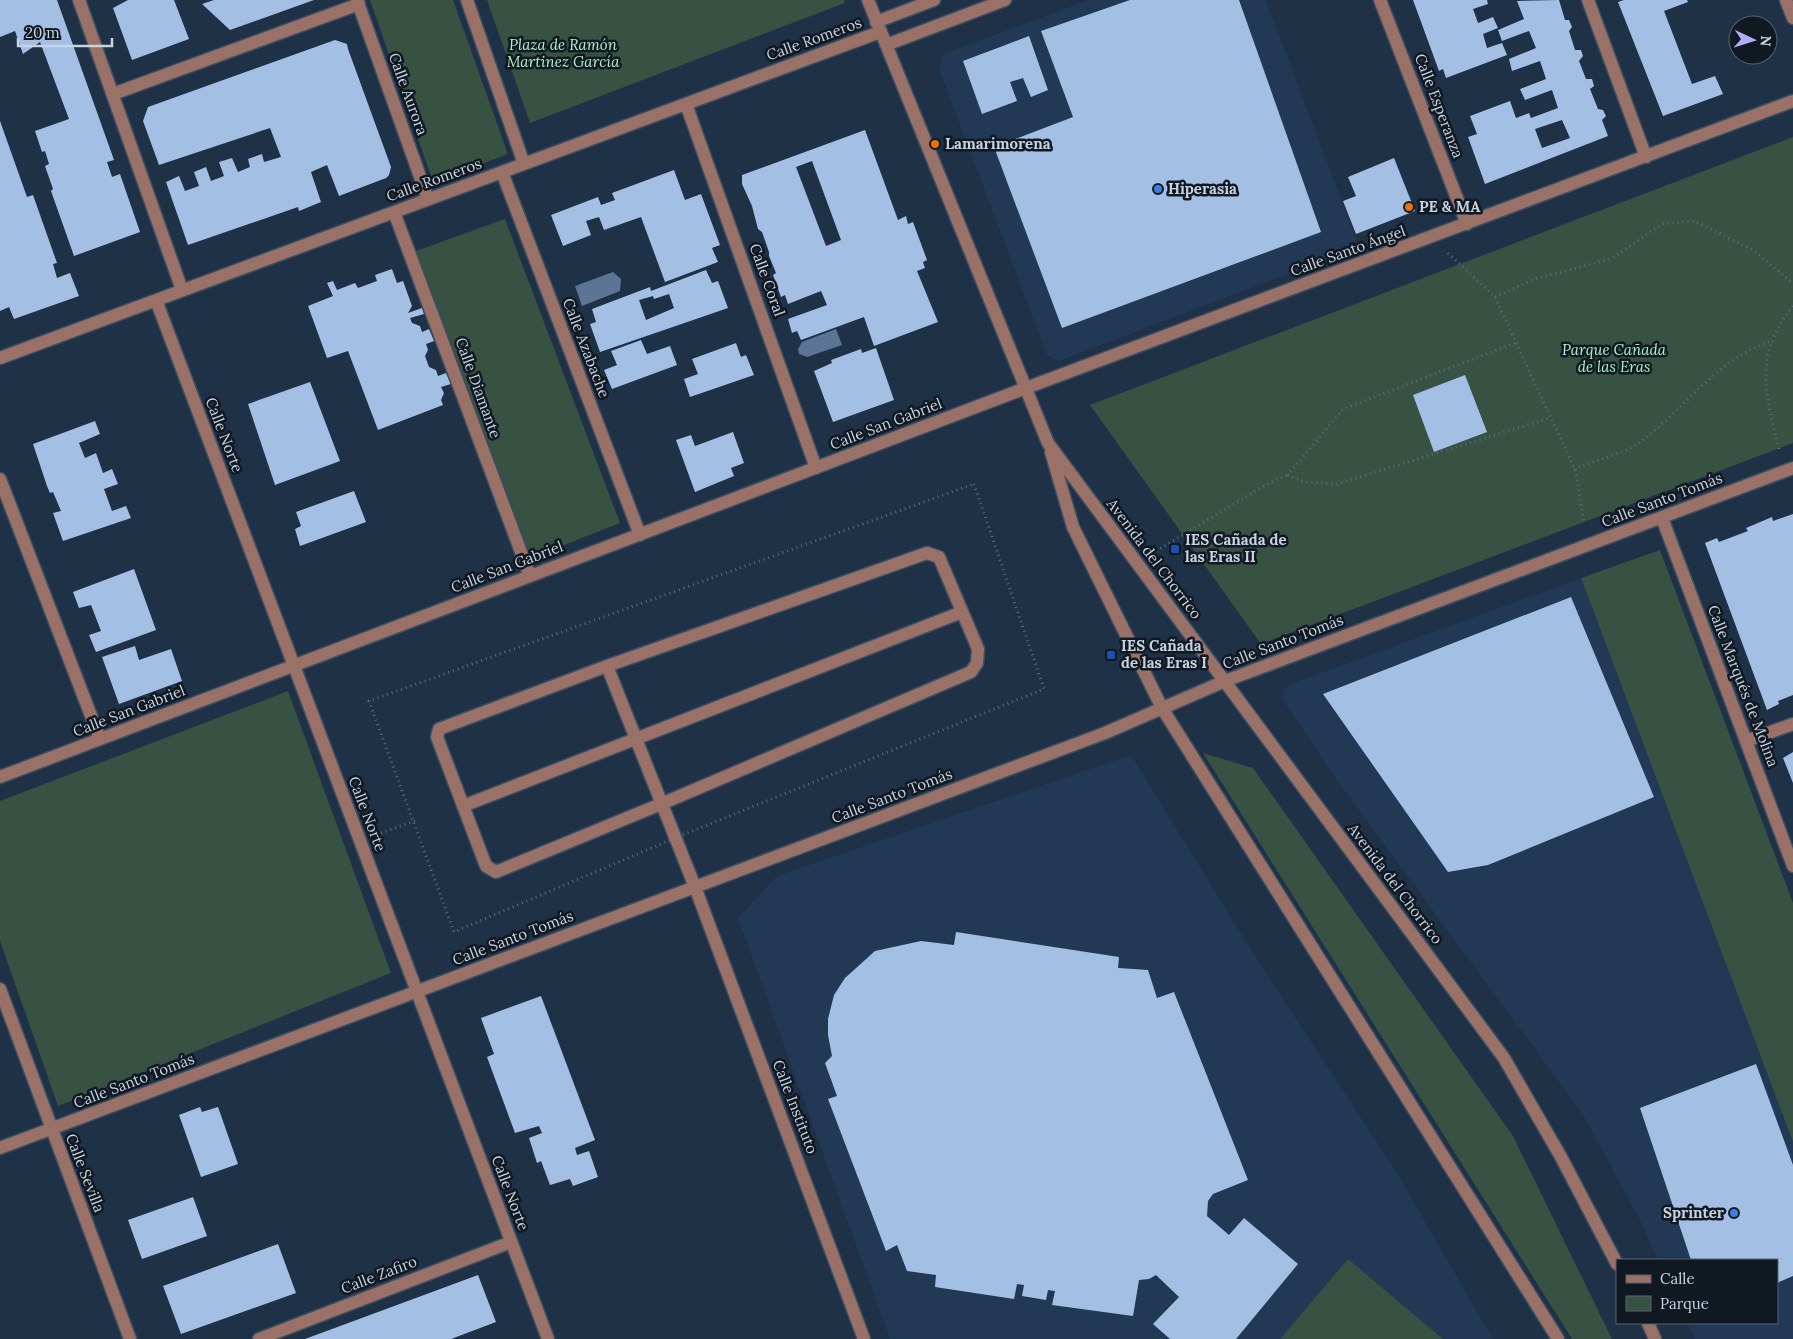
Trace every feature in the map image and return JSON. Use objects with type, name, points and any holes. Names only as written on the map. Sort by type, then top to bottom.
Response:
[{"type":"street","points":[[79,0],[182,290]]},
{"type":"street","points":[[466,0],[524,164]]},
{"type":"street","name":"Avenida del Chorrico","points":[[868,0],[1048,443],[1504,1058],[1561,1157],[1616,1262]]},
{"type":"street","name":"Calle Romeros","points":[[0,358],[686,104],[878,27],[934,0]]},
{"type":"street","points":[[886,45],[1005,0]]},
{"type":"street","name":"Calle Esperanza","points":[[1380,0],[1467,224]]},
{"type":"street","points":[[1588,0],[1646,157]]},
{"type":"street","points":[[1786,0],[1793,18]]},
{"type":"street","points":[[113,94],[358,2]]},
{"type":"street","name":"Calle Aurora","points":[[358,2],[428,199]]},
{"type":"street","name":"Calle Santo Ángel","points":[[1026,388],[1793,101]]},
{"type":"street","name":"Calle Coral","points":[[686,104],[816,468]]},
{"type":"street","name":"Calle Azabache","points":[[502,172],[640,535]]},
{"type":"street","name":"Calle Diamante","points":[[394,212],[530,576]]},
{"type":"street","name":"Calle Norte","points":[[156,300],[548,1339]]},
{"type":"street","name":"Calle San Gabriel","points":[[0,777],[1026,388]]},
{"type":"street","points":[[1048,443],[1073,527],[1162,708],[1558,1339]]},
{"type":"street","name":"Calle Santo Tomás","points":[[0,1148],[1106,732],[1225,681],[1789,470]]},
{"type":"street","points":[[0,479],[100,739]]},
{"type":"street","name":"Calle Marqués de Molina","points":[[1662,518],[1793,866]]},
{"type":"street","points":[[927,553],[939,557],[962,612],[978,649],[977,663],[970,672],[662,804],[496,872],[486,866],[437,737],[439,729],[606,666],[927,553]]},
{"type":"street","points":[[463,806],[962,612]]},
{"type":"street","name":"Calle Instituto","points":[[606,666],[695,887],[864,1339]]},
{"type":"street","points":[[1746,742],[1793,724]]},
{"type":"street","name":"Calle Sevilla","points":[[0,989],[130,1339]]},
{"type":"street","name":"Calle Zafiro","points":[[259,1339],[511,1242]]},
{"type":"street","points":[[1648,1324],[1655,1339]]},
{"type":"path","points":[[1495,297],[1534,279],[1611,259],[1662,224],[1695,221],[1753,250],[1793,283]]},
{"type":"path","points":[[1431,238],[1495,297],[1574,468],[1588,545]]},
{"type":"path","points":[[1789,470],[1767,399],[1765,363],[1778,325],[1793,306]]},
{"type":"path","points":[[1574,468],[1638,444],[1720,370],[1756,346],[1772,341]]},
{"type":"path","points":[[1137,563],[1267,484],[1288,475],[1343,409],[1515,343]]},
{"type":"path","points":[[1288,475],[1304,482],[1336,484],[1550,418]]},
{"type":"path","points":[[360,840],[415,821]]},
{"type":"shaded area","name":"Hiperasia","points":[[1089,0],[1266,0],[1359,247],[1059,361],[1047,355],[939,69],[943,54]]},
{"type":"shaded area","points":[[613,272],[621,279],[620,291],[582,306],[575,286]]},
{"type":"shaded area","points":[[836,329],[842,345],[807,357],[799,354],[798,349],[802,342]]},
{"type":"shaded area","points":[[1581,578],[1793,1142],[1793,1339],[1695,1339],[1688,1324],[1778,1324],[1778,1259],[1658,1259],[1640,1220],[1582,1113],[1334,776],[1283,700],[1284,690],[1291,684]]},
{"type":"shaded area","points":[[1131,755],[1258,961],[1394,1168],[1493,1339],[890,1339],[738,918],[777,876]]},
{"type":"green space","points":[[370,0],[453,0],[508,154],[433,182]]},
{"type":"green space","name":"Plaza de Ramón Martinez García","points":[[487,0],[844,0],[845,3],[530,123]]},
{"type":"green space","name":"Parque Cañada de las Eras","points":[[1793,137],[1793,443],[1261,644],[1090,405]]},
{"type":"green space","points":[[505,219],[620,523],[531,558],[416,251]]},
{"type":"green space","points":[[1660,550],[1793,903],[1793,1142],[1581,578]]},
{"type":"green space","points":[[288,691],[391,973],[58,1106],[0,941],[0,801]]},
{"type":"green space","points":[[1203,753],[1253,768],[1513,1136],[1612,1339],[1572,1339]]},
{"type":"green space","points":[[1348,1259],[1443,1339],[1280,1339]]},
{"type":"building","points":[[0,0],[57,0],[114,160],[107,162],[112,177],[120,174],[140,232],[74,256],[51,191],[53,189],[45,166],[49,164],[45,151],[42,152],[35,131],[69,119],[40,42],[23,54],[15,31],[0,37]]},
{"type":"building","points":[[128,0],[174,0],[189,39],[132,60],[113,8]]},
{"type":"building","points":[[214,0],[314,0],[230,30],[202,4]]},
{"type":"building","name":"Hiperasia","points":[[1130,0],[1239,0],[1321,232],[1062,328],[994,147],[1073,117],[1041,31]]},
{"type":"building","points":[[1413,0],[1487,0],[1488,4],[1473,9],[1478,23],[1493,17],[1498,28],[1483,34],[1487,48],[1502,43],[1507,55],[1446,78],[1443,69],[1439,71]]},
{"type":"building","points":[[1559,0],[1565,20],[1569,20],[1572,27],[1569,31],[1575,50],[1581,50],[1583,56],[1579,61],[1586,79],[1592,79],[1594,86],[1590,89],[1598,109],[1603,110],[1606,116],[1602,120],[1608,136],[1485,184],[1468,137],[1477,134],[1470,116],[1510,101],[1516,118],[1529,113],[1531,118],[1558,108],[1552,90],[1525,100],[1520,89],[1546,79],[1540,61],[1512,71],[1509,59],[1536,48],[1529,31],[1502,41],[1498,30],[1524,19],[1517,1]],"holes":[[[1562,120],[1570,138],[1542,148],[1535,129]]]},
{"type":"building","points":[[1624,0],[1687,0],[1688,2],[1664,11],[1692,84],[1715,76],[1723,94],[1663,116],[1618,2]]},
{"type":"building","points":[[1029,36],[1048,90],[1031,97],[1023,78],[1010,82],[1017,101],[982,114],[963,61]]},
{"type":"building","points":[[335,40],[347,44],[391,167],[389,175],[386,178],[339,196],[327,165],[311,172],[321,202],[299,211],[298,207],[188,245],[166,182],[179,176],[185,191],[199,186],[194,172],[206,167],[211,181],[224,176],[219,162],[232,158],[238,172],[250,167],[248,159],[262,154],[264,162],[281,157],[270,128],[159,165],[143,121],[148,107]]},
{"type":"building","points":[[0,121],[27,197],[33,195],[57,263],[53,264],[57,278],[70,273],[79,296],[14,319],[9,307],[0,311]]},
{"type":"building","points":[[865,130],[898,220],[906,216],[908,224],[913,222],[927,260],[923,262],[925,268],[917,271],[938,322],[874,346],[864,317],[801,340],[797,331],[792,333],[788,319],[827,305],[821,291],[788,304],[785,295],[781,297],[773,275],[776,273],[769,252],[762,232],[758,229],[752,206],[742,184],[742,175]],"holes":[[[812,161],[841,240],[826,246],[796,167]]]},
{"type":"building","points":[[1394,158],[1415,211],[1356,234],[1343,201],[1356,196],[1348,177]]},
{"type":"building","points":[[674,170],[685,200],[701,194],[720,245],[712,248],[718,262],[665,282],[641,217],[604,230],[599,217],[586,221],[591,235],[563,246],[551,215],[598,197],[601,205],[615,200],[612,193]]},
{"type":"building","points":[[392,269],[397,283],[403,281],[412,306],[408,313],[422,308],[424,314],[410,318],[412,323],[420,326],[422,332],[429,329],[434,341],[426,344],[428,350],[425,356],[429,367],[436,370],[438,376],[446,373],[451,384],[441,387],[444,393],[441,400],[443,405],[378,430],[348,351],[327,358],[308,306],[333,296],[327,283],[333,281],[337,290],[355,283],[358,288],[377,281],[375,275]]},
{"type":"building","points":[[706,270],[712,283],[718,281],[728,308],[600,352],[590,324],[596,322],[592,309],[650,287],[651,291]],"holes":[[[669,294],[674,308],[646,320],[639,300],[653,296],[654,299]]]},
{"type":"building","points":[[641,340],[647,354],[670,346],[677,365],[612,389],[604,370],[617,365],[611,351]]},
{"type":"building","points":[[736,343],[741,357],[746,355],[754,375],[690,397],[684,379],[698,374],[692,359]]},
{"type":"building","points":[[876,348],[894,400],[833,422],[814,371],[832,363],[831,360],[861,349],[862,353]]},
{"type":"building","points":[[1465,375],[1487,432],[1434,452],[1413,395]]},
{"type":"building","points":[[310,382],[340,461],[275,485],[248,404]]},
{"type":"building","points":[[95,421],[100,434],[79,443],[85,458],[96,453],[103,473],[112,469],[118,484],[104,489],[112,511],[126,506],[131,518],[63,541],[53,513],[61,511],[53,492],[50,493],[47,486],[33,444]]},
{"type":"building","points":[[733,432],[744,463],[731,468],[734,476],[695,492],[676,440],[691,435],[695,446]]},
{"type":"building","points":[[354,491],[366,522],[300,546],[295,529],[301,526],[296,512]]},
{"type":"building","points":[[1793,514],[1793,695],[1778,701],[1779,704],[1767,710],[1705,543],[1717,538],[1719,542],[1748,531],[1746,528],[1772,517],[1773,521]]},
{"type":"building","points":[[134,569],[156,630],[96,652],[89,635],[101,631],[91,605],[79,608],[73,592]]},
{"type":"building","points":[[1571,597],[1654,797],[1488,865],[1448,872],[1323,694]]},
{"type":"building","points":[[135,646],[139,660],[171,649],[182,681],[119,704],[102,657]]},
{"type":"building","points":[[1793,752],[1793,783],[1783,758]]},
{"type":"building","points":[[956,932],[1119,957],[1118,968],[1148,970],[1157,998],[1174,992],[1248,1180],[1213,1194],[1208,1201],[1207,1216],[1229,1235],[1244,1218],[1298,1264],[1236,1339],[1170,1339],[1153,1324],[1179,1297],[1156,1275],[1149,1279],[1139,1280],[1133,1316],[1052,1305],[1055,1291],[1048,1290],[1046,1300],[1022,1296],[1024,1285],[1017,1284],[1014,1299],[935,1287],[936,1275],[907,1271],[897,1245],[886,1251],[828,1099],[837,1096],[825,1063],[832,1056],[828,1035],[828,1019],[834,995],[845,978],[875,951],[921,941],[954,945]]},
{"type":"building","points":[[541,996],[595,1140],[575,1148],[577,1155],[589,1151],[598,1177],[573,1186],[570,1179],[550,1185],[541,1161],[537,1163],[529,1138],[542,1133],[539,1126],[515,1133],[487,1057],[494,1054],[481,1018]]},
{"type":"building","name":"Sprinter","points":[[1756,1064],[1793,1165],[1793,1276],[1778,1283],[1778,1259],[1691,1259],[1640,1108]]},
{"type":"building","points":[[200,1107],[202,1112],[218,1107],[238,1164],[201,1177],[179,1115]]},
{"type":"building","points":[[193,1197],[207,1236],[142,1259],[128,1220]]},
{"type":"building","points":[[278,1244],[296,1293],[181,1334],[163,1286]]},
{"type":"building","points":[[478,1275],[496,1322],[451,1339],[305,1339]]},
{"type":"place","name":"Lamarimorena","points":[[935,144]]},
{"type":"place","name":"Hiperasia","points":[[1158,189]]},
{"type":"place","name":"PE & MA","points":[[1409,207]]},
{"type":"place","name":"IES Cañada de las Eras II","points":[[1175,549]]},
{"type":"place","name":"IES Cañada de las Eras I","points":[[1111,655]]},
{"type":"place","name":"Sprinter","points":[[1734,1213]]}]
